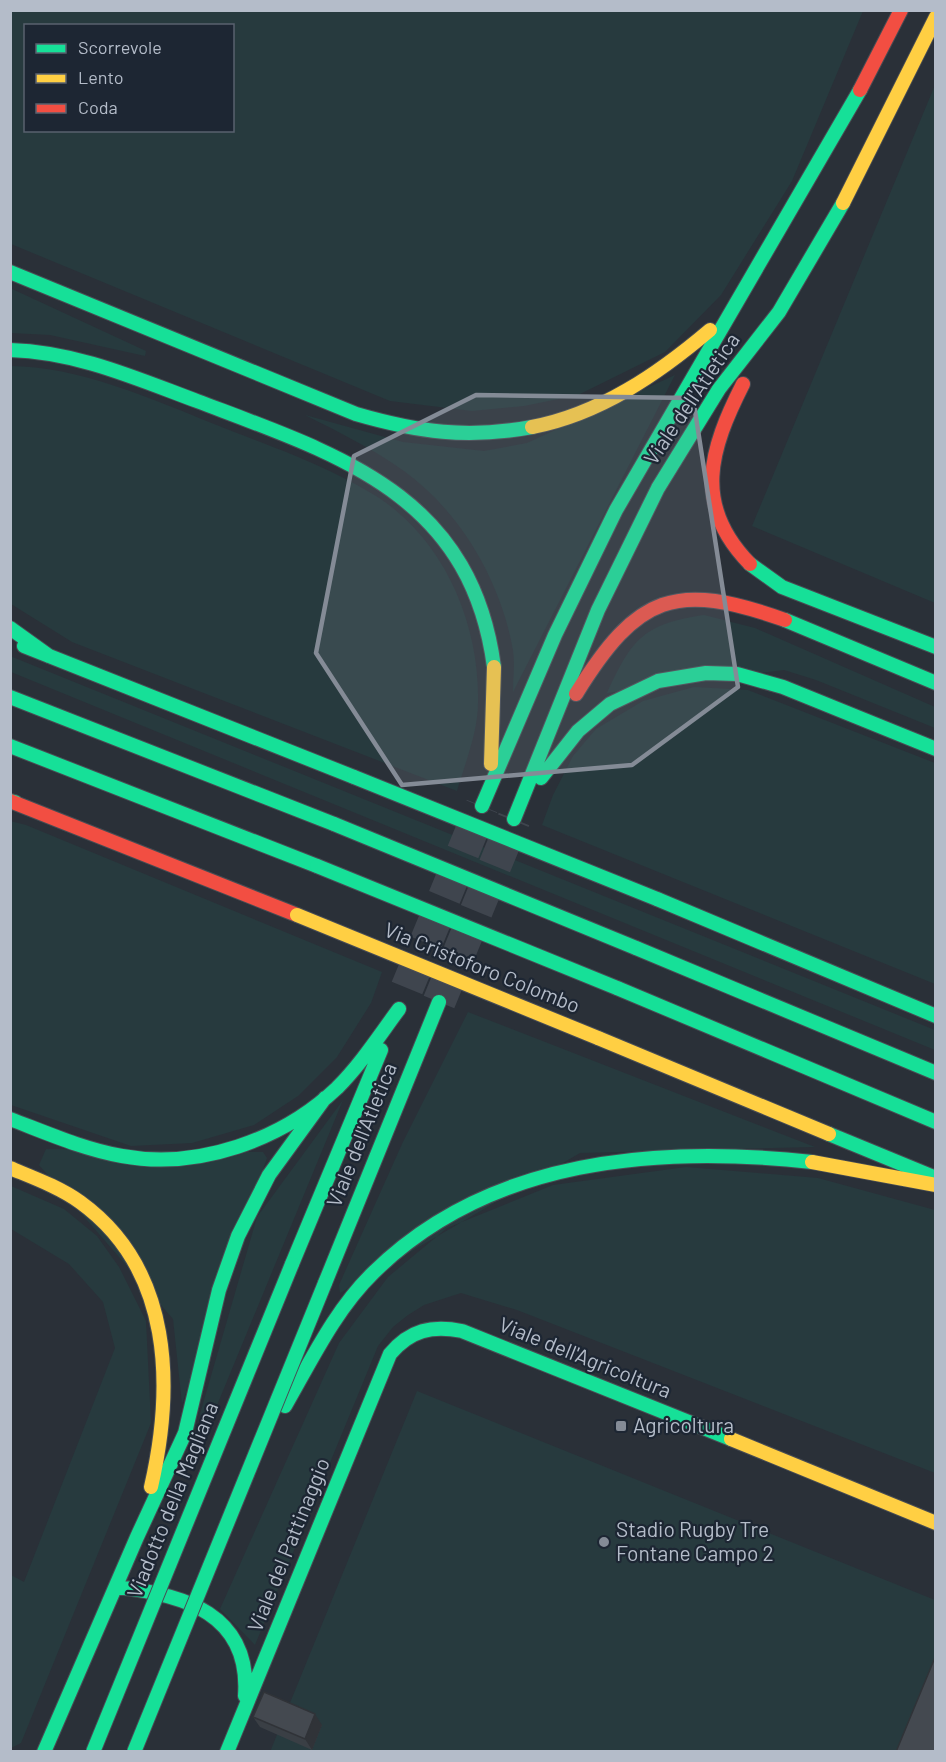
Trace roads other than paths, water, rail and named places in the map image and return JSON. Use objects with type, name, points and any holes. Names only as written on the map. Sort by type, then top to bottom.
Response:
[{"type":"main road","name":"Viale dell'Atletica","points":[[482,806],[565,610],[637,472],[841,128],[901,10]]},
{"type":"main road","name":"Viale dell'Atletica","points":[[936,17],[853,186],[779,313],[743,356],[709,404],[640,521],[589,625],[516,814],[578,731],[600,711],[629,693],[658,681],[690,674],[722,673],[752,677],[801,693],[936,749]]},
{"type":"main road","points":[[10,272],[370,419],[411,430],[449,435],[511,432],[554,423],[587,411],[629,389],[675,360],[735,306]]},
{"type":"main road","points":[[779,313],[728,414],[714,451],[711,488],[720,524],[734,548],[766,579],[936,647]]},
{"type":"main road","points":[[10,350],[46,351],[80,359],[266,427],[384,480],[422,513],[441,534],[468,578],[487,629],[494,674],[490,786]]},
{"type":"main road","points":[[539,758],[585,680],[612,642],[646,612],[687,597],[720,600],[774,617],[936,683]]},
{"type":"main road","points":[[10,628],[50,656]]},
{"type":"main road","points":[[10,640],[657,899],[936,1016]]},
{"type":"main road","points":[[10,697],[334,824],[936,1073]]},
{"type":"main road","name":"Via Cristoforo Colombo","points":[[10,746],[317,866],[617,988],[929,1120]]},
{"type":"main road","name":"Via Cristoforo Colombo","points":[[12,801],[297,915],[936,1178]]},
{"type":"main road","name":"Viale dell'Atletica","points":[[258,1451],[439,1002]]},
{"type":"main road","name":"Viale dell'Atletica","points":[[292,1264],[401,1004],[349,1074],[325,1098]]},
{"type":"main road","points":[[10,1119],[69,1142],[110,1153],[140,1159],[176,1159],[221,1150],[254,1140],[289,1122],[325,1098]]},
{"type":"main road","points":[[44,1752],[137,1537],[185,1433],[219,1290],[238,1236],[270,1175],[325,1098]]},
{"type":"main road","points":[[929,1120],[936,1131]]},
{"type":"main road","points":[[134,1752],[258,1451],[327,1335],[364,1283],[394,1253],[456,1211],[517,1184],[579,1166],[650,1156],[725,1155],[813,1162],[936,1185]]},
{"type":"main road","points":[[10,1168],[61,1191],[87,1207],[118,1241],[137,1270],[152,1301],[162,1341],[166,1417],[156,1467],[137,1537]]},
{"type":"main road","name":"Viadotto della Magliana","points":[[93,1752],[292,1264]]},
{"type":"main road","name":"Viale dell'Agricoltura","points":[[390,1354],[404,1338],[417,1330],[431,1326],[455,1328],[936,1523]]},
{"type":"main road","name":"Viale del Pattinaggio","points":[[227,1752],[390,1354]]},
{"type":"main road","points":[[116,1587],[175,1597],[203,1612],[228,1631],[242,1652],[245,1663],[245,1707]]},
{"type":"tunnel","points":[[407,988],[482,806]]},
{"type":"tunnel","points":[[439,1002],[514,819]]},
{"type":"place","name":"Agricoltura","points":[[621,1426]]},
{"type":"place","name":"Stadio Rugby Tre Fontane Campo 2","points":[[604,1542]]}]
